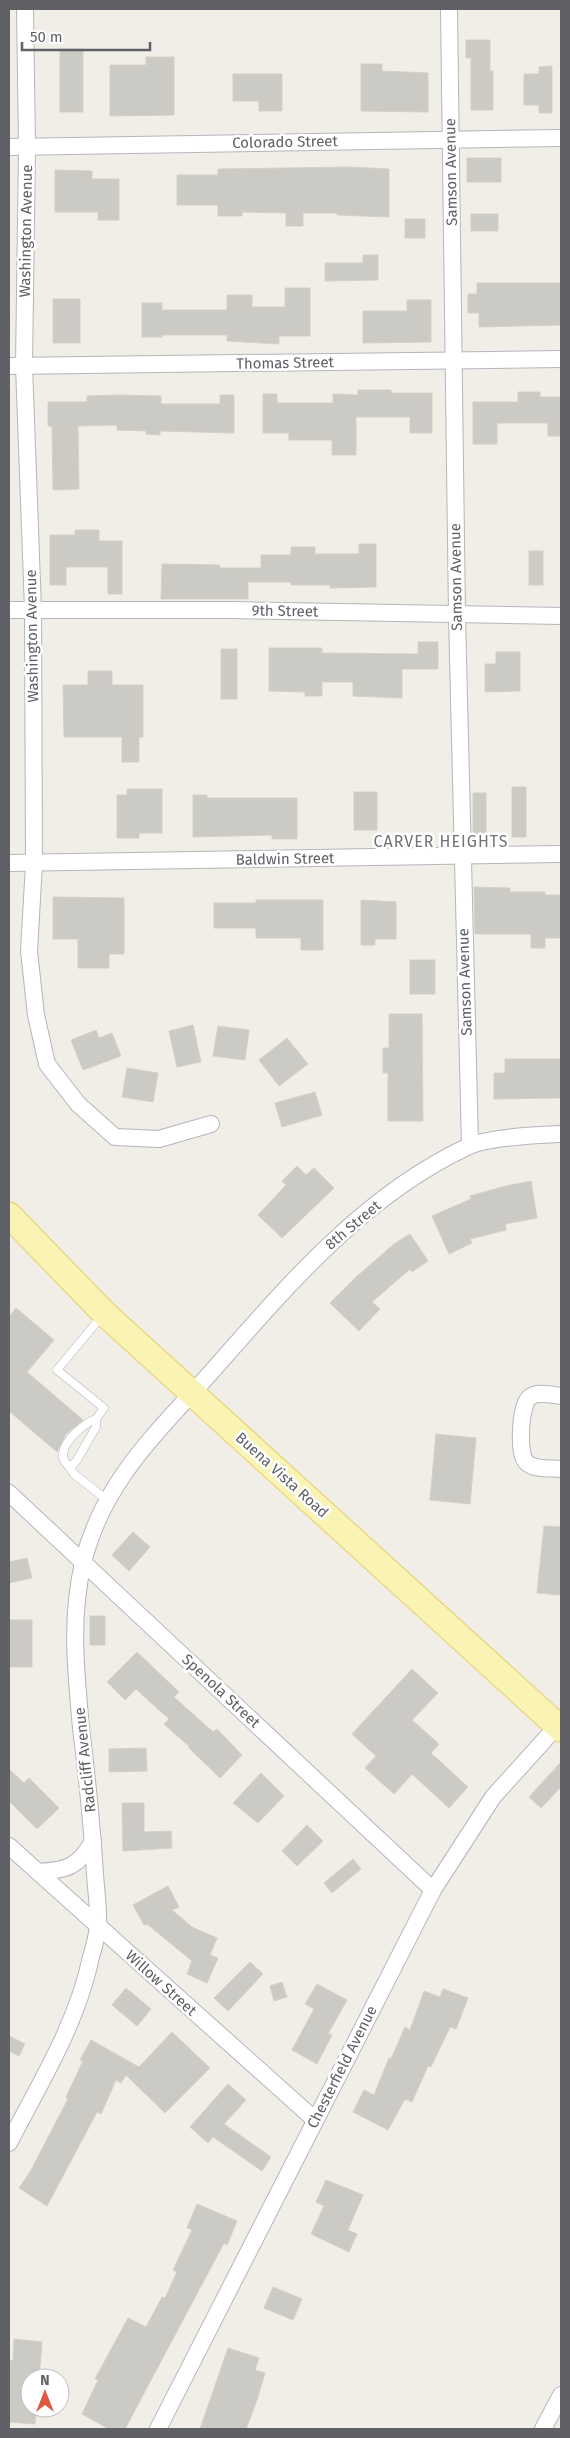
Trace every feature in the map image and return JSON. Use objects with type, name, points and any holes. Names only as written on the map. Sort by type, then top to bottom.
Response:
[{"type":"main road","name":"Buena Vista Road","points":[[9,1215],[104,1313],[560,1727]]},
{"type":"street","name":"Washington Avenue","points":[[25,9],[27,147],[16,366],[33,610],[34,864],[29,951],[36,1015],[47,1064],[78,1104],[115,1137],[159,1140],[211,1124]]},
{"type":"street","name":"Samson Avenue","points":[[449,9],[461,856],[470,1145]]},
{"type":"street","name":"Colorado Street","points":[[9,147],[561,138]]},
{"type":"street","name":"Thomas Street","points":[[16,366],[561,359]]},
{"type":"street","name":"9th Street","points":[[9,610],[233,610],[457,616],[561,616]]},
{"type":"street","name":"Baldwin Street","points":[[9,863],[561,854]]},
{"type":"street","name":"8th Street","points":[[192,1394],[331,1241],[402,1184],[470,1145],[532,1135],[561,1134]]},
{"type":"street","name":"Radcliff Avenue","points":[[9,2143],[72,2022],[86,1983],[98,1926],[93,1841],[74,1658],[74,1620],[83,1563],[92,1530],[107,1500],[128,1466],[192,1394]]},
{"type":"street","points":[[561,1396],[538,1394],[530,1397],[524,1405],[520,1452],[526,1462],[533,1467],[561,1469]]},
{"type":"street","name":"Spenola Street","points":[[9,1493],[433,1890]]},
{"type":"street","name":"Chesterfield Avenue","points":[[158,2429],[433,1890],[493,1797],[560,1727]]},
{"type":"street","points":[[38,1872],[59,1871],[74,1866],[84,1856],[93,1841]]},
{"type":"street","name":"Willow Street","points":[[9,1846],[314,2120]]},
{"type":"street","points":[[544,2429],[561,2395]]},
{"type":"lane","points":[[70,1468],[96,1427],[96,1419],[104,1408],[57,1370],[104,1313]]},
{"type":"lane","points":[[96,1419],[86,1422],[66,1446],[63,1453],[64,1460],[74,1474],[107,1500]]},
{"type":"building","points":[[466,40],[490,40],[490,71],[493,71],[493,110],[471,110],[471,58],[466,58]]},
{"type":"building","points":[[60,49],[83,49],[83,112],[60,112]]},
{"type":"building","points":[[146,57],[174,57],[174,115],[110,116],[110,65],[146,65]]},
{"type":"building","points":[[361,64],[382,64],[382,71],[428,73],[428,112],[361,111]]},
{"type":"building","points":[[552,66],[552,113],[539,113],[539,105],[524,105],[524,74],[539,74],[539,67]]},
{"type":"building","points":[[233,74],[282,74],[282,111],[259,111],[259,101],[233,101]]},
{"type":"building","points":[[467,158],[501,158],[501,182],[467,182]]},
{"type":"building","points":[[350,167],[389,169],[389,217],[337,215],[337,213],[303,213],[303,226],[286,226],[286,213],[242,212],[242,216],[218,216],[218,205],[177,205],[177,175],[218,175],[218,169]]},
{"type":"building","points":[[55,170],[92,171],[92,179],[119,179],[119,220],[98,220],[98,212],[55,212]]},
{"type":"building","points":[[471,214],[498,214],[498,231],[471,231]]},
{"type":"building","points":[[405,219],[425,219],[425,238],[405,238]]},
{"type":"building","points":[[363,255],[378,255],[378,280],[325,281],[325,263],[363,263]]},
{"type":"building","points":[[477,283],[561,283],[561,325],[479,327],[479,313],[468,313],[468,294],[477,294]]},
{"type":"building","points":[[285,288],[310,288],[310,336],[279,336],[279,344],[227,341],[227,335],[162,335],[162,337],[142,337],[142,303],[162,303],[162,310],[227,310],[227,295],[252,295],[252,307],[285,307]]},
{"type":"building","points":[[53,299],[80,299],[80,343],[53,343]]},
{"type":"building","points":[[407,300],[431,300],[431,342],[363,343],[363,311],[407,311]]},
{"type":"building","points":[[358,390],[391,390],[391,393],[432,393],[432,433],[410,433],[410,417],[356,417],[356,455],[332,455],[332,440],[289,440],[289,433],[263,433],[263,394],[277,394],[277,403],[333,403],[333,394],[358,395]]},
{"type":"building","points":[[518,392],[540,392],[540,397],[561,397],[561,436],[548,436],[548,423],[497,423],[497,444],[473,444],[473,402],[518,402]]},
{"type":"building","points":[[220,395],[234,395],[234,433],[160,431],[160,435],[146,434],[146,431],[117,430],[117,425],[78,426],[79,489],[53,490],[52,426],[48,426],[48,402],[87,402],[87,396],[161,396],[161,404],[220,404]]},
{"type":"building","points":[[75,530],[99,530],[99,541],[122,541],[122,594],[108,594],[108,567],[66,567],[66,585],[50,585],[50,535],[75,535]]},
{"type":"building","points":[[359,544],[376,544],[376,587],[330,588],[330,585],[291,585],[291,582],[248,582],[248,599],[161,599],[162,564],[220,565],[220,568],[261,568],[261,555],[291,555],[291,547],[315,547],[315,554],[359,554]]},
{"type":"building","points":[[529,551],[543,551],[543,585],[529,585]]},
{"type":"building","points":[[418,642],[438,642],[438,669],[402,669],[402,698],[353,696],[353,682],[322,682],[322,696],[305,696],[305,692],[269,691],[269,648],[322,648],[322,653],[418,654]]},
{"type":"building","points":[[221,649],[237,649],[237,699],[221,699]]},
{"type":"building","points":[[496,652],[520,652],[520,691],[485,692],[485,664],[496,664]]},
{"type":"building","points":[[88,671],[112,671],[112,685],[143,685],[143,737],[139,737],[139,762],[122,762],[122,737],[64,737],[63,685],[88,685]]},
{"type":"building","points":[[512,787],[526,787],[526,837],[512,837]]},
{"type":"building","points":[[127,789],[162,789],[162,833],[139,833],[139,838],[117,838],[117,795],[127,795]]},
{"type":"building","points":[[354,792],[377,792],[377,830],[354,830]]},
{"type":"building","points":[[473,793],[486,793],[486,839],[473,839]]},
{"type":"building","points":[[193,795],[207,795],[207,798],[297,798],[297,839],[272,839],[272,835],[193,837]]},
{"type":"building","points":[[474,887],[510,888],[510,892],[545,892],[545,895],[561,895],[561,938],[545,938],[545,948],[531,948],[531,934],[475,934]]},
{"type":"building","points":[[53,897],[124,898],[124,954],[109,954],[109,968],[78,968],[78,939],[53,939]]},
{"type":"building","points":[[256,900],[323,900],[323,950],[301,950],[301,938],[256,938],[256,928],[214,928],[214,903],[256,903]]},
{"type":"building","points":[[361,900],[396,902],[396,939],[375,939],[375,945],[361,945]]},
{"type":"building","points":[[410,960],[435,960],[435,994],[410,994]]},
{"type":"building","points":[[389,1014],[422,1014],[423,1121],[388,1121],[388,1073],[383,1073],[383,1048],[389,1048]]},
{"type":"building","points":[[193,1025],[201,1062],[177,1067],[169,1031]]},
{"type":"building","points":[[218,1026],[249,1030],[245,1060],[213,1056]]},
{"type":"building","points":[[96,1030],[99,1038],[112,1033],[121,1056],[83,1070],[71,1040]]},
{"type":"building","points":[[287,1038],[308,1064],[279,1086],[259,1060]]},
{"type":"building","points":[[505,1059],[561,1059],[561,1098],[494,1099],[494,1073],[505,1073]]},
{"type":"building","points":[[127,1068],[158,1073],[153,1102],[122,1097]]},
{"type":"building","points":[[315,1092],[322,1115],[282,1127],[275,1103]]},
{"type":"building","points":[[297,1166],[306,1175],[314,1168],[334,1188],[282,1238],[258,1215],[286,1185],[282,1181]]},
{"type":"building","points":[[531,1181],[537,1218],[505,1224],[506,1230],[470,1239],[472,1243],[449,1254],[432,1216],[471,1199],[470,1196]]},
{"type":"building","points":[[410,1234],[428,1261],[412,1272],[410,1269],[372,1302],[380,1309],[359,1331],[330,1303],[394,1244]]},
{"type":"building","points":[[16,1308],[54,1340],[27,1372],[83,1420],[66,1434],[57,1452],[9,1411],[9,1317]]},
{"type":"building","points":[[436,1434],[476,1438],[470,1504],[430,1500]]},
{"type":"building","points":[[544,1526],[561,1527],[561,1595],[537,1593]]},
{"type":"building","points":[[133,1532],[150,1547],[129,1571],[112,1555]]},
{"type":"building","points":[[27,1558],[32,1578],[9,1583],[9,1562]]},
{"type":"building","points":[[90,1616],[105,1616],[105,1645],[90,1645]]},
{"type":"building","points":[[9,1620],[32,1620],[32,1667],[9,1667]]},
{"type":"building","points":[[137,1652],[179,1692],[174,1697],[213,1732],[217,1729],[242,1755],[220,1778],[164,1724],[169,1719],[136,1689],[125,1700],[107,1682]]},
{"type":"building","points":[[412,1669],[438,1693],[412,1720],[439,1744],[431,1753],[468,1787],[449,1808],[412,1774],[394,1794],[365,1768],[376,1756],[352,1734]]},
{"type":"building","points":[[146,1748],[147,1771],[109,1772],[109,1749]]},
{"type":"building","points":[[561,1762],[561,1787],[541,1808],[529,1797]]},
{"type":"building","points":[[9,1769],[24,1783],[29,1778],[59,1808],[37,1829],[9,1801]]},
{"type":"building","points":[[261,1773],[284,1796],[258,1823],[233,1803]]},
{"type":"building","points":[[122,1803],[144,1803],[144,1832],[171,1831],[172,1848],[123,1851]]},
{"type":"building","points":[[307,1825],[323,1841],[297,1866],[282,1851]]},
{"type":"building","points":[[353,1859],[361,1869],[332,1893],[324,1883]]},
{"type":"building","points":[[168,1886],[179,1907],[172,1910],[192,1927],[217,1938],[210,1955],[218,1958],[207,1983],[187,1974],[192,1961],[147,1924],[144,1925],[133,1905]]},
{"type":"building","points":[[250,1962],[263,1974],[228,2011],[214,1998]]},
{"type":"building","points":[[282,1982],[287,1997],[274,2001],[270,1986]]},
{"type":"building","points":[[317,1984],[347,2000],[328,2034],[332,2035],[317,2064],[292,2050],[314,2009],[305,2004]]},
{"type":"building","points":[[126,1988],[151,2009],[137,2026],[112,2005]]},
{"type":"building","points":[[443,1989],[468,1998],[456,2029],[450,2027],[431,2067],[428,2066],[412,2102],[405,2099],[388,2130],[353,2112],[364,2090],[374,2095],[389,2058],[391,2059],[405,2027],[410,2030],[424,1991],[440,1997]]},
{"type":"building","points":[[172,2032],[210,2068],[165,2113],[126,2075],[121,2083],[116,2080],[101,2114],[97,2112],[47,2206],[19,2188],[30,2172],[68,2099],[66,2097],[83,2061],[80,2060],[91,2040],[139,2067]]},
{"type":"building","points":[[9,2036],[25,2044],[19,2056],[9,2051]]},
{"type":"building","points":[[228,2084],[246,2100],[224,2124],[271,2157],[262,2171],[213,2137],[208,2143],[190,2127]]},
{"type":"building","points":[[326,2180],[363,2195],[348,2230],[357,2234],[349,2252],[311,2234],[324,2206],[316,2202]]},
{"type":"building","points":[[197,2204],[237,2221],[227,2245],[224,2243],[125,2429],[109,2429],[82,2414],[98,2380],[95,2379],[128,2318],[146,2327],[162,2297],[165,2298],[177,2272],[173,2270],[192,2230],[187,2228]]},
{"type":"building","points":[[273,2287],[302,2299],[293,2320],[264,2308]]},
{"type":"building","points":[[14,2339],[42,2342],[40,2368],[20,2368],[20,2418],[35,2418],[35,2424],[9,2422],[9,2360],[13,2361]]},
{"type":"building","points":[[228,2348],[259,2358],[255,2370],[265,2373],[257,2400],[246,2429],[200,2429]]},
{"type":"district","name":"CARVER HEIGHTS","points":[[441,841]]}]
